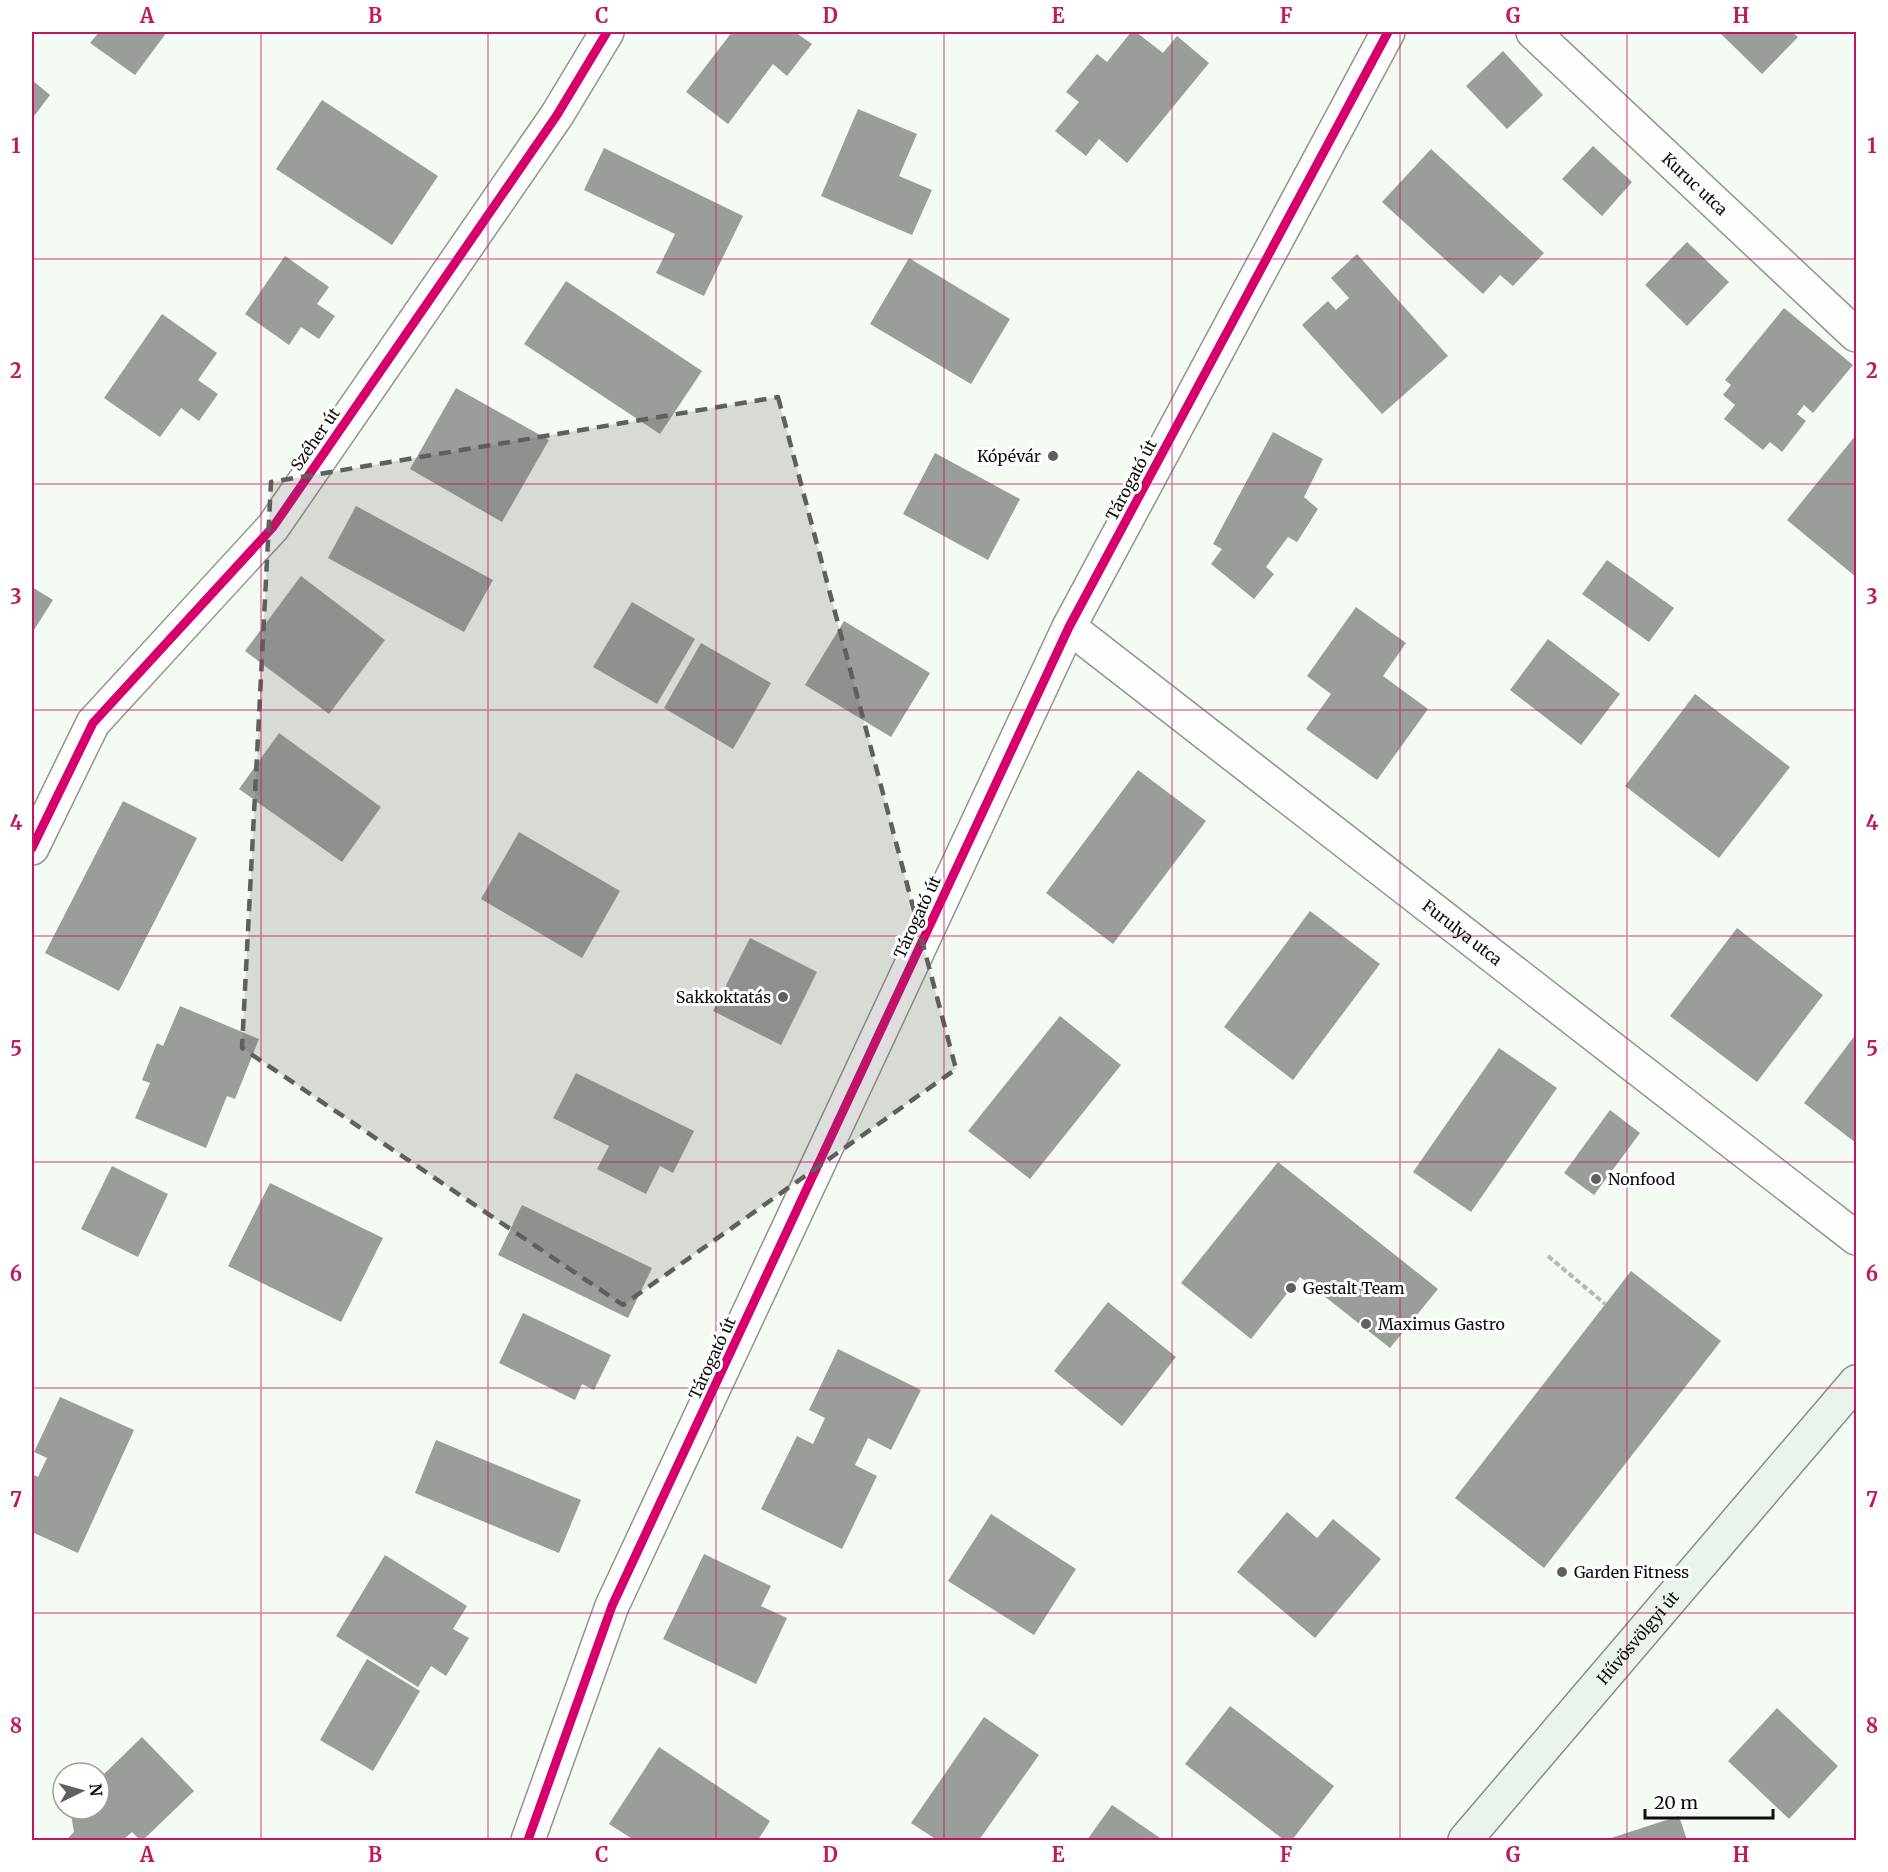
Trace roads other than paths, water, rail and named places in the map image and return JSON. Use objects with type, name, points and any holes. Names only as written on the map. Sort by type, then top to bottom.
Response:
[{"type":"main road","name":"Hűvösvölgyi út","points":[[1465,1840],[1857,1382]]},
{"type":"street","name":"Széher út","points":[[32,848],[93,723],[273,527],[557,115],[608,32]]},
{"type":"street","name":"Tárogató út","points":[[528,1840],[612,1606],[1069,627],[1388,32]]},
{"type":"street","name":"Kuruc utca","points":[[1533,32],[1857,335]]},
{"type":"street","name":"Furulya utca","points":[[1069,627],[1857,1238]]},
{"type":"place","name":"Kópévár","points":[[1053,456]]},
{"type":"place","name":"Sakkoktatás","points":[[783,997]]},
{"type":"place","name":"Nonfood","points":[[1596,1179]]},
{"type":"place","name":"Gestalt Team","points":[[1291,1288]]},
{"type":"place","name":"Maximus Gastro","points":[[1366,1324]]},
{"type":"place","name":"Garden Fitness","points":[[1562,1572]]}]
